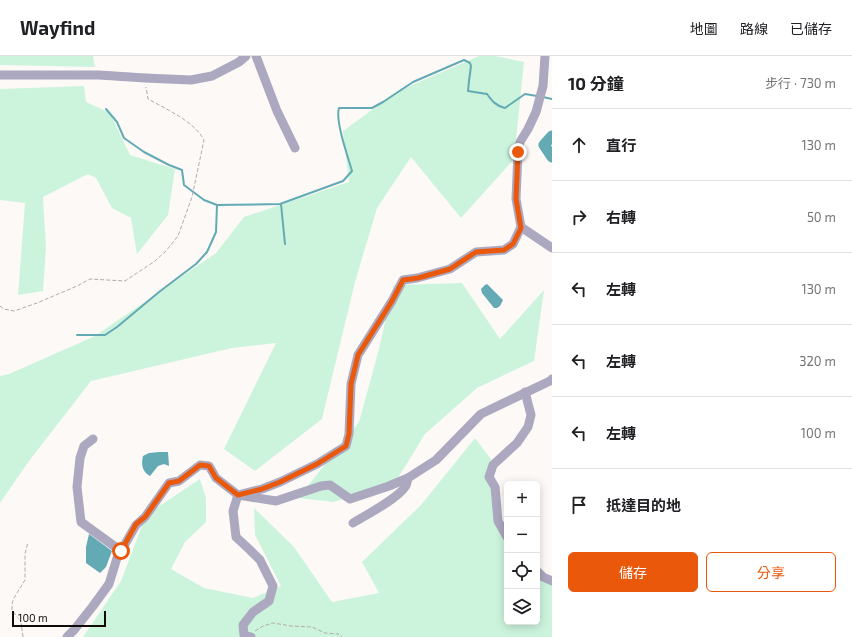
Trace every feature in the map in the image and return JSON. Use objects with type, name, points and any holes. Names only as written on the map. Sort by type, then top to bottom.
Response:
[{"type":"street","points":[[0,75],[99,75],[191,80],[212,76],[239,62],[246,56]]},
{"type":"street","points":[[256,56],[277,111],[295,148]]},
{"type":"street","points":[[238,495],[262,489],[280,482],[317,464],[346,446],[349,434],[351,384],[358,355],[392,301],[403,280],[418,278],[450,269],[476,252],[504,250],[513,244],[521,228],[516,199],[518,152],[520,142],[536,112],[543,86],[546,56]]},
{"type":"street","points":[[521,228],[552,248]]},
{"type":"street","points":[[67,637],[109,584],[117,558],[136,524],[145,517],[169,483],[179,481],[200,465],[209,466],[216,478],[238,495],[276,501],[321,486],[330,485],[350,499],[408,478],[436,460],[481,414],[552,379]]},
{"type":"street","points":[[504,532],[498,521],[495,488],[489,477],[493,465],[517,443],[528,427],[531,415],[525,392]]},
{"type":"street","points":[[93,439],[84,446],[80,458],[77,487],[81,522],[121,551]]},
{"type":"street","points":[[353,523],[402,492],[406,486],[408,478]]},
{"type":"street","points":[[238,495],[233,511],[236,537],[260,560],[273,586],[269,601],[253,612],[243,625],[244,635],[251,636]]},
{"type":"street","points":[[540,574],[552,581]]},
{"type":"path","points":[[0,306],[4,309],[14,311],[71,289],[90,279],[125,281],[166,251],[178,236],[192,197],[204,140],[200,133],[179,116],[148,99],[145,78]]},
{"type":"path","points":[[23,637],[21,622],[12,610],[12,604],[25,580],[25,554],[28,542]]},
{"type":"path","points":[[251,636],[263,626],[273,623],[312,627],[325,632],[338,634],[342,637]]},
{"type":"green space","points":[[0,56],[93,56],[95,67],[0,65]]},
{"type":"green space","points":[[479,56],[495,56],[524,62],[514,159],[461,218],[411,157],[377,208],[355,282],[322,419],[255,471],[224,449],[276,343],[232,348],[91,381],[29,461],[0,503],[0,376],[9,374],[95,336],[216,253],[244,217],[349,182],[343,131],[398,91]]},
{"type":"green space","points":[[84,86],[86,102],[110,113],[130,155],[175,169],[168,215],[137,254],[131,218],[112,208],[96,178],[88,174],[43,197],[46,248],[43,291],[18,295],[25,203],[0,200],[0,89]]},
{"type":"green space","points":[[462,283],[500,339],[544,290],[534,361],[477,388],[425,434],[393,486],[333,502],[298,498],[359,422],[379,349],[394,285]]},
{"type":"green space","points":[[475,438],[491,459],[504,531],[504,625],[540,625],[540,574],[552,583],[552,637],[83,637],[121,581],[146,515],[200,479],[206,498],[206,522],[185,542],[171,569],[204,588],[253,598],[281,586],[255,535],[254,508],[294,547],[332,602],[379,593],[362,562],[421,505]]},
{"type":"water","points":[[487,284],[503,300],[497,308],[494,308],[482,293],[481,289]]},
{"type":"water","points":[[168,452],[169,466],[164,464],[158,466],[150,476],[143,468],[143,456],[149,453]]},
{"type":"water","points":[[89,534],[112,551],[106,567],[100,573],[86,563],[86,547]]},
{"type":"waterway","points":[[106,109],[117,122],[124,138],[144,152],[182,170],[184,185],[204,200],[217,205],[280,204],[343,181],[352,171],[340,130],[338,114],[339,108],[372,108],[413,82],[464,60],[470,63],[471,66],[468,91],[487,94],[494,103],[505,108],[525,94],[537,96]]},
{"type":"waterway","points":[[543,97],[552,99]]},
{"type":"waterway","points":[[552,136],[544,145],[552,157]]},
{"type":"waterway","points":[[281,204],[285,244]]},
{"type":"waterway","points":[[77,335],[105,335],[196,264],[207,252],[216,232],[217,205]]},
{"type":"route","points":[[121,551],[136,524],[145,517],[169,483],[179,481],[200,465],[209,466],[216,478],[238,495],[262,489],[280,482],[317,464],[346,446],[349,434],[351,384],[358,355],[392,301],[403,280],[418,278],[450,269],[476,252],[504,250],[513,244],[521,228],[516,199],[518,152]]}]
